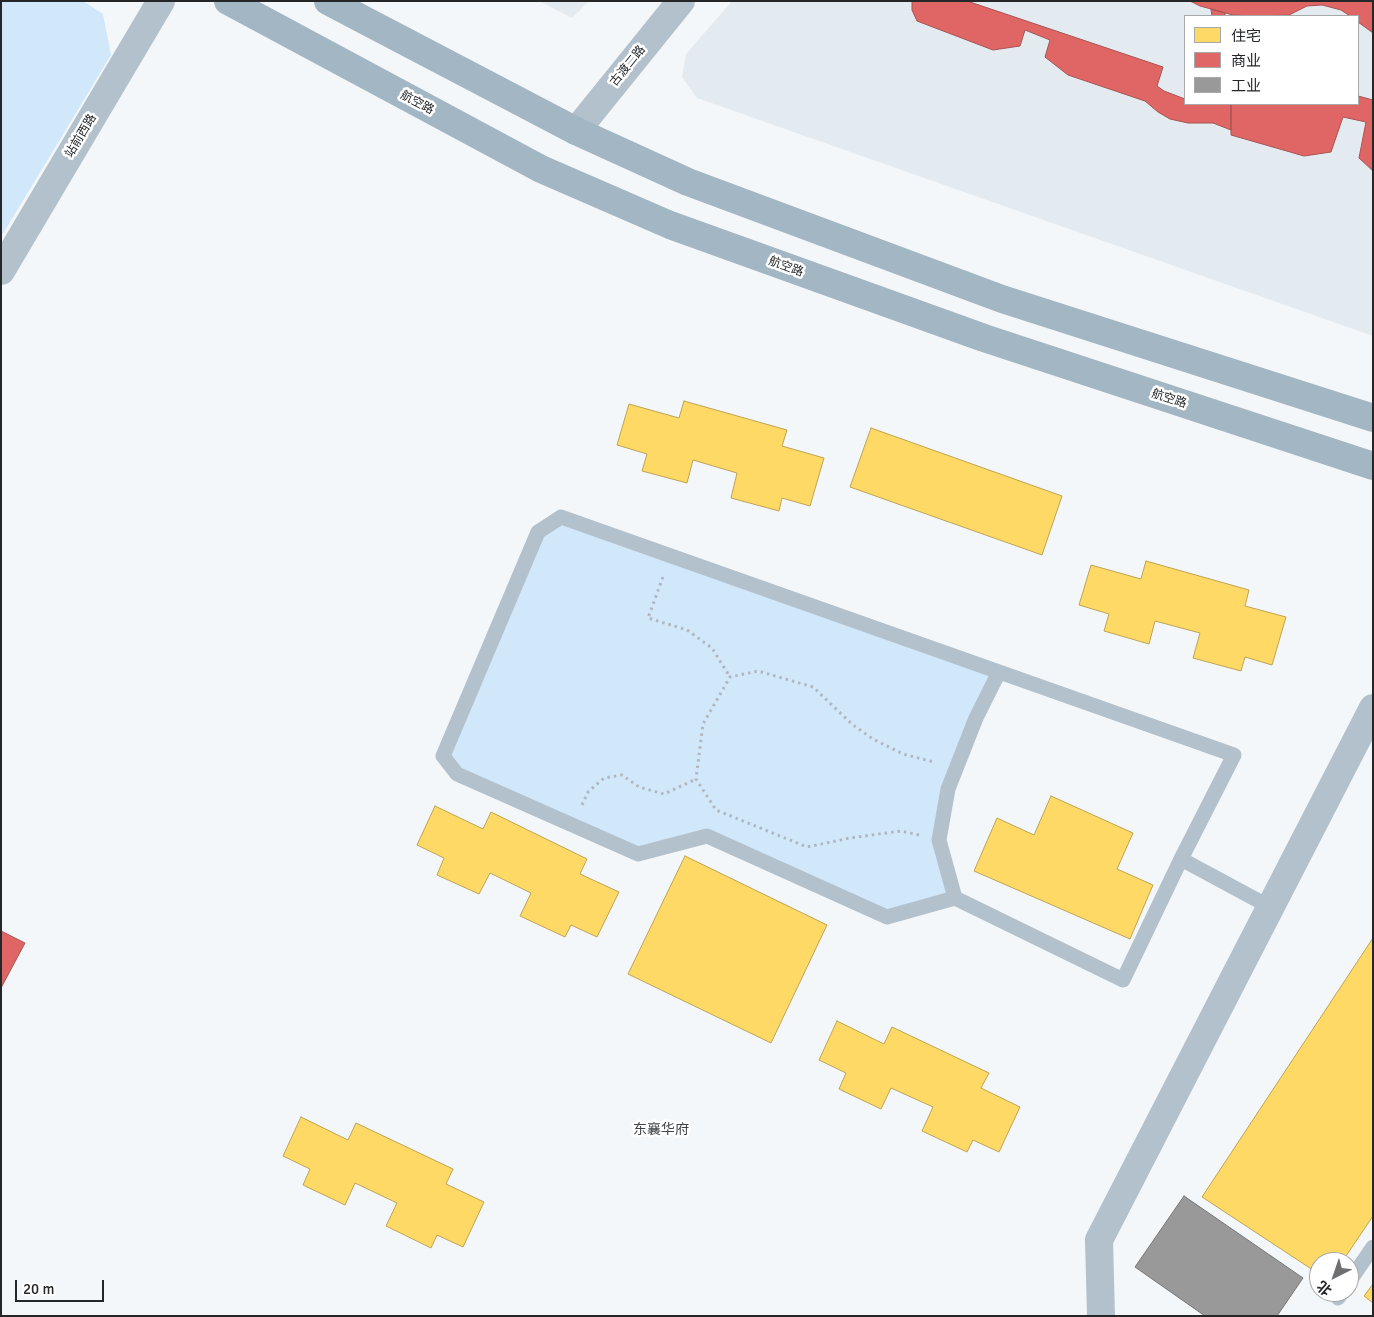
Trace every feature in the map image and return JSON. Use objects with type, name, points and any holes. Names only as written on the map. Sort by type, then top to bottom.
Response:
[{"type":"main road","name":"航空路","points":[[228,1],[541,170],[670,225],[984,338],[1373,466]]},
{"type":"main road","points":[[328,1],[576,131],[688,182],[1002,299],[1373,418]]},
{"type":"street","name":"站前西路","points":[[1,271],[161,1]]},
{"type":"street","name":"古渡二路","points":[[576,131],[681,1]]},
{"type":"street","points":[[1101,1316],[1099,1240],[1373,708]]},
{"type":"lane","points":[[561,516],[999,672],[1234,755],[1181,859],[1124,980],[954,898],[887,917],[707,836],[638,854],[457,774],[442,756],[538,532],[561,516]]},
{"type":"lane","points":[[954,898],[939,840],[948,789],[976,718],[999,672]]},
{"type":"lane","points":[[1181,859],[1270,907]]},
{"type":"lane","points":[[1359,1267],[1373,1247]]},
{"type":"path","points":[[671,556],[648,618],[687,630],[712,648],[730,677]]},
{"type":"path","points":[[939,840],[901,831],[850,838],[806,847],[716,810],[696,779],[703,724],[730,677],[758,671],[813,687],[853,725],[873,739],[903,754],[956,768]]},
{"type":"path","points":[[572,824],[588,792],[604,778],[622,775],[639,787],[664,794],[696,779]]},
{"type":"shaded area","points":[[1,1],[83,1],[103,14],[111,55],[1,237]]},
{"type":"shaded area","points":[[539,1],[589,1],[572,18]]},
{"type":"shaded area","points":[[732,1],[1373,1],[1373,336],[697,98],[682,77],[686,54]]},
{"type":"shaded area","points":[[561,517],[999,672],[976,718],[939,840],[955,898],[887,917],[707,836],[638,854],[457,774],[443,756],[538,532]]},
{"type":"building: 住宅","points":[[684,401],[787,430],[782,446],[824,458],[810,506],[782,498],[779,511],[731,498],[737,473],[693,460],[687,483],[642,471],[647,454],[617,445],[629,404],[679,418]]},
{"type":"building: 住宅","points":[[871,428],[1062,496],[1042,555],[850,487]]},
{"type":"building: 住宅","points":[[1146,561],[1249,590],[1245,606],[1286,617],[1272,665],[1245,657],[1241,671],[1193,658],[1200,633],[1155,621],[1149,644],[1104,631],[1109,614],[1079,605],[1091,565],[1141,579]]},
{"type":"building: 住宅","points":[[1051,796],[1133,833],[1117,869],[1153,885],[1130,939],[974,871],[997,818],[1034,835]]},
{"type":"building: 住宅","points":[[435,806],[483,829],[491,812],[587,859],[580,874],[619,892],[597,937],[571,925],[565,937],[520,916],[531,893],[490,873],[479,894],[437,875],[444,858],[417,845]]},
{"type":"building: 住宅","points":[[685,856],[827,925],[771,1043],[628,974]]},
{"type":"building: 住宅","points":[[1373,938],[1373,1216],[1349,1252],[1309,1252],[1309,1267],[1202,1197]]},
{"type":"building: 住宅","points":[[837,1021],[884,1044],[892,1027],[989,1073],[981,1088],[1020,1107],[999,1152],[973,1140],[967,1152],[922,1131],[933,1107],[891,1088],[881,1109],[839,1089],[846,1073],[819,1060]]},
{"type":"building: 住宅","points":[[301,1117],[348,1140],[356,1123],[453,1169],[446,1184],[484,1202],[463,1247],[437,1235],[431,1248],[386,1226],[397,1203],[355,1183],[345,1205],[303,1185],[310,1169],[283,1156]]},
{"type":"building: 住宅","points":[[1373,1284],[1373,1303],[1364,1296]]},
{"type":"building: 商业","points":[[912,1],[967,1],[1163,67],[1157,86],[1164,91],[1184,99],[1184,105],[1231,105],[1231,130],[1213,123],[1188,123],[1170,119],[1145,101],[1068,75],[1045,57],[1050,40],[1025,30],[1020,46],[993,50],[917,21],[912,10]]},
{"type":"building: 商业","points":[[1190,1],[1373,1],[1373,33],[1359,23],[1359,15],[1348,15],[1341,10],[1322,5],[1307,6],[1289,15],[1233,15],[1200,6]]},
{"type":"building: 商业","points":[[1211,9],[1225,13],[1225,15],[1212,15]]},
{"type":"building: 商业","points":[[1359,96],[1373,100],[1373,171],[1359,158],[1366,122],[1343,117],[1331,152],[1304,156],[1231,135],[1231,105],[1359,105]]},
{"type":"building: 商业","points":[[1,931],[25,943],[1,988]]},
{"type":"building: 工业","points":[[1184,1196],[1303,1278],[1277,1316],[1205,1316],[1135,1267]]},
{"type":"district","name":"东襄华府","points":[[661,1130]]}]
